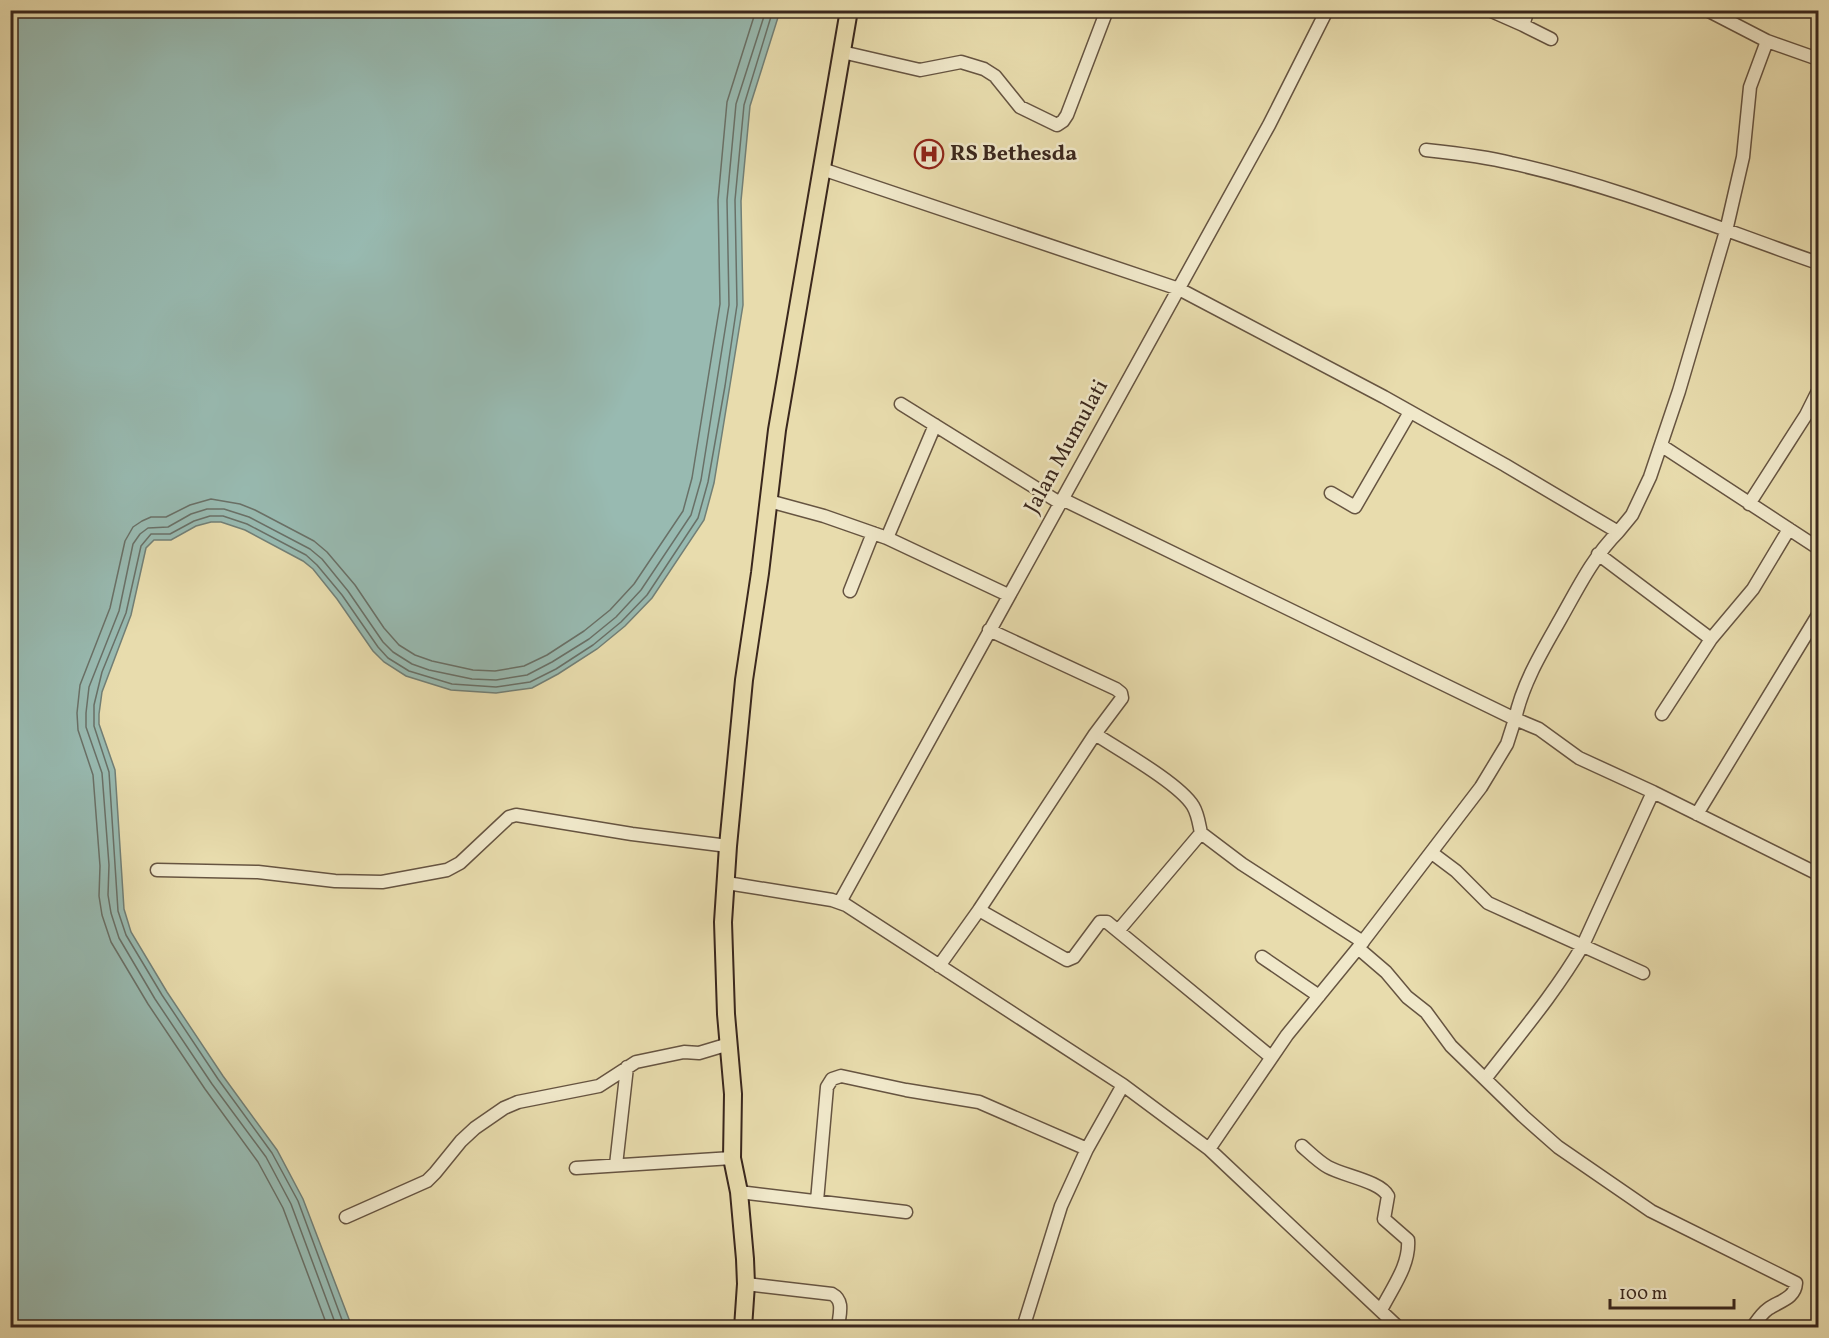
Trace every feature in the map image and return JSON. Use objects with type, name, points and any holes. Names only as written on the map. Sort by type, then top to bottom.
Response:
[{"type":"highway","points":[[743,1328],[746,1284],[739,1192],[732,1158],[733,1094],[723,921],[728,846],[744,680],[760,573],[777,430],[849,10]]},
{"type":"street","points":[[842,52],[920,70],[961,62],[984,69],[995,76],[1020,107],[1057,124],[1067,115],[1107,10]]},
{"type":"street","name":"Jalan Mumulati","points":[[840,902],[1269,125],[1327,10]]},
{"type":"street","points":[[1489,10],[1551,39]]},
{"type":"street","points":[[1523,26],[1528,10]]},
{"type":"street","points":[[1707,10],[1767,42],[1818,59]]},
{"type":"street","points":[[1209,1149],[1272,1057],[1432,853],[1480,787],[1509,739],[1527,681],[1598,554],[1632,515],[1639,502],[1662,446],[1726,231],[1743,157],[1750,87],[1767,42]]},
{"type":"street","points":[[1426,150],[1472,155],[1611,189],[1818,263]]},
{"type":"street","points":[[822,169],[1179,289],[1410,412],[1618,532]]},
{"type":"street","points":[[1749,504],[1806,415],[1818,391]]},
{"type":"street","points":[[901,404],[1061,501],[1539,729],[1579,758],[1818,874]]},
{"type":"street","points":[[1331,493],[1355,507],[1410,412]]},
{"type":"street","points":[[887,538],[935,425]]},
{"type":"street","points":[[1662,446],[1818,548]]},
{"type":"street","points":[[769,501],[887,538],[1008,595]]},
{"type":"street","points":[[1662,714],[1711,639],[1754,589],[1789,529]]},
{"type":"street","points":[[850,591],[873,533]]},
{"type":"street","points":[[1598,554],[1711,639]]},
{"type":"street","points":[[1697,814],[1818,615]]},
{"type":"street","points":[[939,966],[980,910],[1095,734],[1120,700],[1121,693],[1116,689],[989,630]]},
{"type":"street","points":[[1095,734],[1163,779],[1184,796],[1193,806],[1201,833],[1360,945],[1407,997],[1426,1012],[1443,1037],[1558,1147],[1651,1211],[1796,1283],[1796,1288],[1787,1298],[1769,1308],[1752,1328]]},
{"type":"street","points":[[1485,1079],[1535,1015],[1583,945],[1653,792]]},
{"type":"street","points":[[157,870],[258,872],[367,882],[409,879],[453,868],[509,817],[516,815],[632,834],[728,846]]},
{"type":"street","points":[[1118,931],[1201,833]]},
{"type":"street","points":[[1432,853],[1456,871],[1488,903],[1643,974]]},
{"type":"street","points":[[727,882],[840,902],[1123,1085],[1209,1149],[1399,1328]]},
{"type":"street","points":[[980,910],[1067,960],[1074,957],[1100,922],[1107,922],[1272,1057]]},
{"type":"street","points":[[1262,957],[1318,996]]},
{"type":"street","points":[[346,1217],[427,1181],[468,1134],[504,1108],[525,1100],[599,1086],[627,1067],[643,1061],[684,1052],[699,1053],[729,1044]]},
{"type":"street","points":[[616,1165],[627,1067]]},
{"type":"street","points":[[817,1201],[827,1087],[832,1079],[841,1076],[979,1102],[1087,1149]]},
{"type":"street","points":[[1023,1328],[1061,1206],[1087,1149],[1123,1085]]},
{"type":"street","points":[[1302,1146],[1328,1167],[1386,1191],[1388,1196],[1384,1219],[1408,1240],[1409,1250],[1406,1261],[1381,1310]]},
{"type":"street","points":[[576,1168],[732,1158]]},
{"type":"street","points":[[739,1192],[906,1212]]},
{"type":"street","points":[[746,1284],[832,1294],[838,1298],[840,1303],[838,1328]]},
{"type":"water","points":[[10,11],[780,11],[750,106],[741,201],[743,305],[714,483],[704,520],[652,598],[625,626],[597,649],[532,688],[496,693],[451,690],[406,676],[384,662],[373,651],[313,569],[303,561],[245,530],[221,522],[211,522],[196,526],[171,540],[154,540],[146,548],[131,615],[102,692],[99,714],[99,724],[115,770],[124,909],[131,932],[167,992],[223,1076],[277,1150],[303,1199],[352,1327],[11,1327]]},
{"type":"place","name":"RS Bethesda","points":[[929,154]]}]
